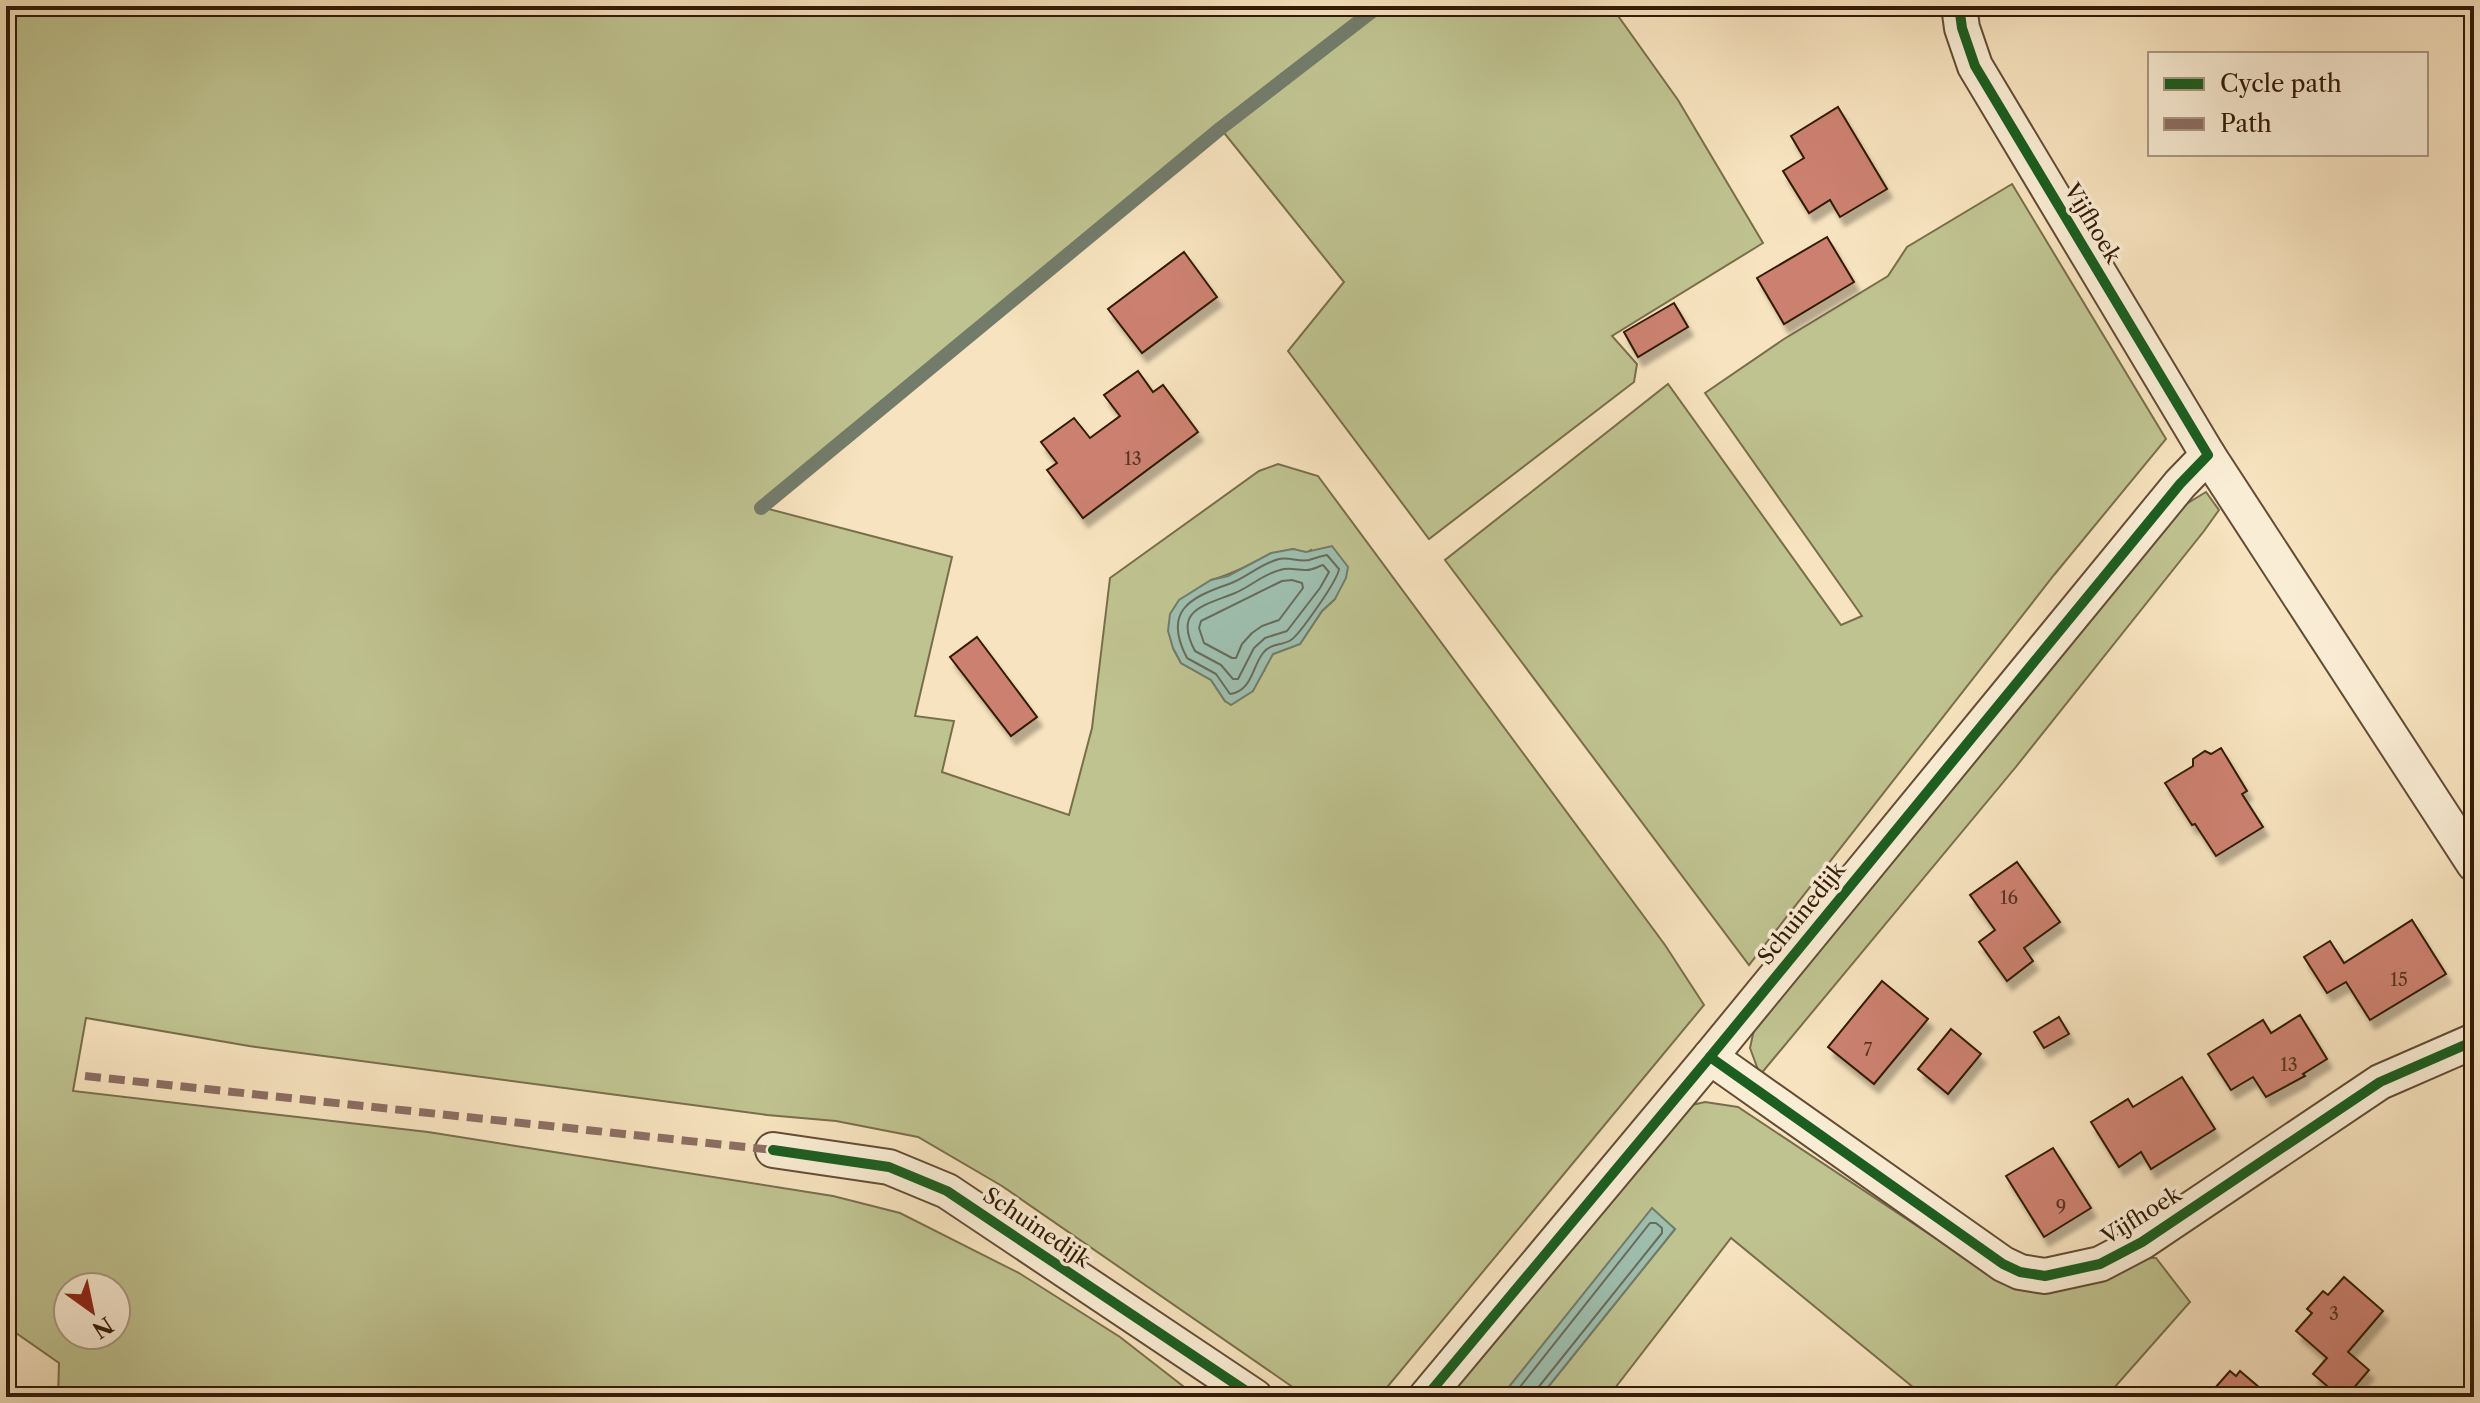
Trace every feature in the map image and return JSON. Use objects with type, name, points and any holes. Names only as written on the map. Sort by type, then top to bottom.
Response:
[{"type":"street","name":"Vijfhoek","points":[[1959,6],[1962,28],[1975,66],[2208,455],[2474,864]]},
{"type":"street","name":"Schuinedijk","points":[[1426,1397],[1710,1057],[2180,484],[2208,455]]},
{"type":"street","name":"Vijfhoek","points":[[1710,1057],[2003,1264],[2020,1272],[2045,1276],[2100,1264],[2142,1242],[2380,1082],[2474,1041]]},
{"type":"street","name":"Schuinedijk","points":[[773,1150],[889,1167],[947,1191],[1255,1397]]},
{"type":"green space","points":[[6,6],[1611,6],[1678,100],[1763,243],[1612,336],[1637,364],[1634,382],[1429,539],[1288,351],[1344,282],[1221,129],[761,507],[952,557],[915,716],[954,721],[942,772],[1069,815],[1092,728],[1110,578],[1259,471],[1278,464],[1318,476],[1665,945],[1704,1005],[1379,1397],[1307,1397],[1002,1186],[918,1137],[836,1121],[767,1115],[249,1046],[86,1018],[73,1091],[428,1132],[833,1196],[900,1213],[1019,1273],[1120,1337],[1197,1397],[58,1397],[59,1363],[6,1326]],"holes":[[[1293,549],[1306,553],[1311,550],[1335,599],[1322,611],[1300,644],[1273,654],[1267,660],[1264,671],[1225,701],[1211,680],[1181,663],[1173,648],[1211,580]]]},
{"type":"green space","points":[[2012,184],[2166,439],[2054,575],[1749,965],[1445,560],[1668,384],[1841,625],[1862,616],[1705,393],[1784,339],[1888,276],[1907,247]]},
{"type":"green space","points":[[2206,492],[2219,510],[2204,531],[2015,768],[1760,1075],[1750,1048],[1755,1025],[2178,509]]},
{"type":"green space","points":[[1705,1102],[1738,1107],[1997,1279],[2037,1288],[2068,1288],[2089,1283],[2126,1264],[2156,1258],[2190,1302],[2106,1397],[1925,1397],[1731,1238],[1608,1397],[1540,1397],[1675,1229],[1652,1209],[1501,1397],[1448,1397],[1683,1107]]},
{"type":"water","points":[[1332,546],[1348,567],[1335,599],[1322,611],[1300,644],[1273,654],[1253,691],[1231,705],[1211,680],[1181,663],[1168,631],[1170,614],[1179,600],[1211,580],[1228,576],[1271,553],[1293,549],[1306,552]]},
{"type":"water","points":[[1652,1208],[1675,1229],[1540,1397],[1501,1397]]},
{"type":"building","points":[[1838,107],[1887,189],[1840,217],[1830,200],[1809,213],[1783,171],[1804,158],[1791,136]]},
{"type":"building","points":[[1827,237],[1854,282],[1784,324],[1757,278]]},
{"type":"building","points":[[1184,252],[1217,297],[1142,353],[1108,309]]},
{"type":"building","points":[[1674,303],[1688,327],[1638,357],[1624,332]]},
{"type":"building","points":[[1138,371],[1153,392],[1163,385],[1198,432],[1083,518],[1047,470],[1057,463],[1041,442],[1074,418],[1090,438],[1120,416],[1104,395]]},
{"type":"building","points":[[977,637],[1037,717],[1011,736],[950,657]]},
{"type":"building","points":[[2221,748],[2247,791],[2242,794],[2263,827],[2216,856],[2165,783],[2193,766],[2193,759],[2205,751],[2211,754]]},
{"type":"building","points":[[2017,862],[2060,922],[2024,948],[2033,961],[2007,981],[1979,942],[1995,930],[1970,895]]},
{"type":"building","points":[[2412,920],[2446,974],[2370,1020],[2346,982],[2327,993],[2304,957],[2330,941],[2344,963]]},
{"type":"building","points":[[1882,981],[1928,1019],[1874,1084],[1828,1047]]},
{"type":"building","points":[[2300,1015],[2327,1059],[2303,1074],[2305,1076],[2266,1097],[2253,1077],[2231,1090],[2208,1054],[2263,1020],[2271,1033]]},
{"type":"building","points":[[2059,1017],[2069,1034],[2044,1048],[2034,1032]]},
{"type":"building","points":[[1951,1029],[1981,1054],[1948,1094],[1918,1069]]},
{"type":"building","points":[[2182,1077],[2215,1129],[2151,1169],[2141,1152],[2119,1167],[2091,1122],[2128,1099],[2133,1107]]},
{"type":"building","points":[[2053,1148],[2091,1208],[2044,1237],[2006,1176]]},
{"type":"building","points":[[2344,1277],[2383,1311],[2348,1352],[2369,1370],[2346,1397],[2340,1397],[2313,1374],[2327,1358],[2296,1331],[2312,1313],[2307,1309],[2323,1291],[2328,1295]]},
{"type":"building","points":[[2230,1371],[2236,1376],[2240,1371],[2261,1389],[2257,1394],[2260,1397],[2207,1397]]},
{"type":"waterway","points":[[761,508],[1221,128],[1379,6]]},
{"type":"marked path","points":[[85,1076],[773,1150]]},
{"type":"cycle path","points":[[1426,1397],[1710,1057],[2180,484],[2208,455],[1975,66],[1962,28],[1959,6]]},
{"type":"cycle path","points":[[1710,1057],[2003,1264],[2020,1272],[2045,1276],[2100,1264],[2142,1242],[2380,1082],[2474,1041]]},
{"type":"cycle path","points":[[773,1150],[889,1167],[947,1191],[1255,1397]]}]
